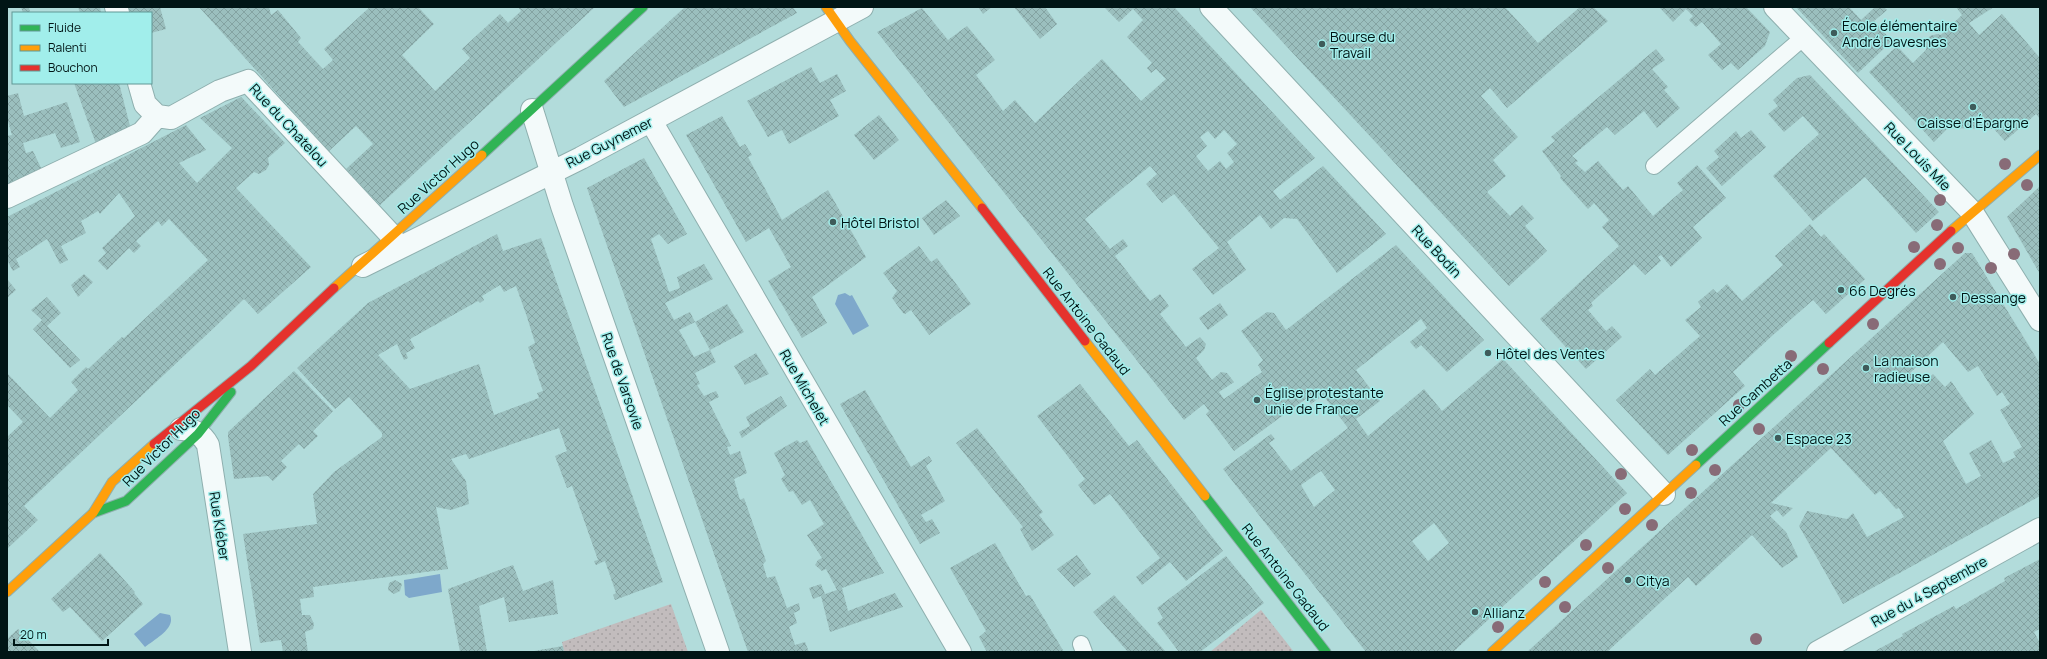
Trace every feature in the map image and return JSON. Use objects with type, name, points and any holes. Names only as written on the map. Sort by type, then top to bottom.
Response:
[{"type":"street","name":"Rue Victor Hugo","points":[[7,592],[93,513],[112,482],[169,430],[251,366],[352,271],[532,110],[643,7]]},
{"type":"street","name":"Rue Guynemer","points":[[352,271],[650,121],[831,14],[862,7]]},
{"type":"street","name":"Rue Bodin","points":[[1211,7],[1664,494]]},
{"type":"street","name":"Rue Louis Mie","points":[[1775,7],[1972,212],[2040,320]]},
{"type":"street","name":"Rue Antoine Gadaud","points":[[831,14],[1326,652]]},
{"type":"street","name":"Rue du Chatelou","points":[[157,116],[172,118],[220,91],[248,81],[392,236]]},
{"type":"street","points":[[7,197],[142,133],[157,116],[145,104],[139,84]]},
{"type":"street","name":"Rue de Varsovie","points":[[532,110],[550,172],[718,652]]},
{"type":"street","name":"Rue Michelet","points":[[650,121],[960,652]]},
{"type":"street","name":"Rue Gambetta","points":[[1492,652],[1972,212],[2040,155]]},
{"type":"street","name":"Rue Victor Hugo","points":[[93,513],[126,501],[198,434],[251,366]]},
{"type":"street","points":[[169,430],[192,430],[198,434]]},
{"type":"street","name":"Rue Kléber","points":[[198,434],[208,445],[240,652]]},
{"type":"street","name":"Rue du 4 Septembre","points":[[1818,652],[2040,529]]},
{"type":"lane","points":[[1654,166],[1804,36]]},
{"type":"shaded area","points":[[671,604],[688,652],[564,652],[562,642]]},
{"type":"shaded area","points":[[1261,610],[1294,652],[1210,652]]},
{"type":"water","points":[[845,293],[850,296],[852,295],[869,326],[853,335],[835,304],[838,295]]},
{"type":"water","points":[[440,574],[442,592],[409,598],[405,595],[404,580]]},
{"type":"water","points":[[160,613],[170,615],[170,624],[164,633],[145,647],[134,634]]},
{"type":"building","points":[[21,7],[29,7],[30,12],[23,12]]},
{"type":"building","points":[[78,7],[100,7],[101,12],[80,12]]},
{"type":"building","points":[[125,7],[160,7],[166,29],[152,33],[152,12],[127,12]]},
{"type":"building","points":[[199,7],[269,7],[271,15],[278,10],[301,38],[298,42],[323,69],[333,60],[324,49],[370,7],[418,7],[434,24],[402,55],[435,91],[470,58],[462,49],[500,14],[508,23],[521,11],[518,7],[595,7],[380,205],[346,169],[373,144],[356,126],[329,151]]},
{"type":"building","points":[[685,7],[793,7],[797,13],[624,107],[604,81]]},
{"type":"building","points":[[978,7],[992,7],[983,14]]},
{"type":"building","points":[[1014,7],[1045,7],[1057,24],[1040,39]]},
{"type":"building","points":[[1104,7],[1174,7],[1315,158],[1273,191],[1280,200],[1323,166],[1386,234],[1337,273],[1297,219],[1284,218],[1271,229],[1260,215],[1227,242],[1246,270],[1213,295],[1192,269],[1219,248],[1174,194],[1162,203],[1146,184],[1157,174],[1150,166],[1085,219],[1110,249],[1123,239],[1128,246],[1115,256],[1150,301],[1160,294],[1169,306],[1160,314],[1186,347],[1200,337],[1206,344],[1204,350],[1196,358],[1212,380],[1221,372],[1227,373],[1234,382],[1219,392],[1224,399],[1262,372],[1258,365],[1263,360],[1241,331],[1267,312],[1274,313],[1286,330],[1396,245],[1484,340],[1447,372],[1421,345],[1416,349],[1410,342],[1427,328],[1421,319],[1356,370],[1380,401],[1356,419],[1368,436],[1424,389],[1442,411],[1503,359],[1627,493],[1453,652],[1366,652],[1223,469],[1271,434],[1275,439],[1269,443],[1291,471],[1348,428],[1323,395],[1311,404],[1307,398],[1234,451],[1206,414],[1209,411],[1204,404],[1184,420],[877,32],[922,8],[948,40],[967,26],[995,60],[976,75],[1003,111],[1015,100],[1035,123],[1102,59],[1141,101],[1166,79],[1156,69],[1151,73],[1147,68],[1152,63],[1127,37],[1143,20],[1133,9],[1119,22]],"holes":[[[1224,130],[1237,144],[1227,153],[1234,162],[1226,169],[1220,161],[1208,171],[1196,156],[1207,146],[1200,137],[1208,131],[1215,139]],[[1321,471],[1335,490],[1314,507],[1301,485]],[[1434,523],[1449,543],[1428,561],[1412,541]]]},
{"type":"building","points":[[1250,7],[1505,7],[1538,43],[1580,7],[1593,7],[1608,21],[1507,108],[1490,88],[1481,96],[1518,137],[1493,160],[1506,176],[1487,192],[1510,216],[1522,205],[1534,218],[1525,226],[1547,251],[1509,286]]},
{"type":"building","points":[[1659,7],[1746,7],[1770,32],[1765,46],[1738,70],[1731,63],[1722,70],[1708,55],[1721,44],[1702,22],[1696,27],[1689,20],[1693,16],[1686,9],[1673,22]]},
{"type":"building","points":[[1796,7],[1849,7],[1861,20],[1875,7],[1884,7],[1887,10],[1874,21],[1892,41],[1858,73]]},
{"type":"building","points":[[1956,7],[1994,7],[1969,23],[1979,35],[2002,14],[2040,58],[2040,119],[2036,114],[2005,141],[1994,129],[1948,128],[1934,142],[1869,72],[1897,46],[1913,63],[1926,50],[1926,41],[1930,36],[1937,34],[1941,35],[1962,15]]},
{"type":"building","points":[[1656,49],[1665,60],[1652,69],[1668,87],[1664,90],[1680,108],[1657,128],[1644,111],[1615,135],[1607,127],[1572,156],[1578,161],[1575,163],[1585,172],[1598,161],[1623,190],[1628,186],[1653,216],[1683,190],[1677,183],[1697,165],[1726,198],[1693,227],[1702,238],[1671,267],[1661,255],[1658,257],[1661,261],[1645,275],[1634,264],[1591,303],[1593,306],[1588,310],[1606,331],[1612,326],[1622,337],[1586,369],[1540,319],[1619,246],[1602,227],[1609,220],[1594,203],[1588,209],[1560,178],[1561,176],[1542,151],[1555,141],[1551,137]]},
{"type":"building","points":[[811,67],[820,83],[837,74],[846,91],[830,100],[839,116],[789,144],[782,130],[768,137],[747,101]]},
{"type":"building","points":[[1810,75],[1939,212],[1916,233],[1865,177],[1813,221],[1773,176],[1819,134],[1803,116],[1784,132],[1768,114],[1778,106],[1773,100],[1797,78]]},
{"type":"building","points":[[74,84],[119,84],[130,126],[96,144]]},
{"type":"building","points":[[18,93],[24,116],[67,102],[80,142],[61,148],[55,133],[23,143],[26,153],[33,151],[43,172],[7,191],[7,136],[12,135],[7,118],[7,96]]},
{"type":"building","points":[[241,97],[285,143],[268,158],[269,165],[266,170],[259,174],[254,172],[236,188],[311,267],[258,314],[244,299],[24,506],[38,520],[7,549],[7,437],[23,422],[7,405],[7,373],[50,418],[78,390],[71,382],[86,367],[88,369],[122,337],[124,338],[208,260],[169,219],[162,226],[158,221],[136,241],[141,246],[134,253],[129,248],[107,270],[98,261],[106,253],[102,248],[135,216],[119,193],[100,214],[98,211],[81,221],[86,233],[61,246],[68,260],[60,264],[47,239],[16,259],[20,267],[13,271],[7,260],[7,217],[186,125],[206,150],[179,163],[197,183],[232,148],[200,118]]},
{"type":"building","points":[[879,115],[899,140],[874,160],[854,135]]},
{"type":"building","points":[[722,116],[740,147],[745,144],[752,155],[748,157],[782,220],[828,190],[866,257],[812,297],[827,323],[802,338],[768,281],[791,267],[769,228],[746,242],[686,135]]},
{"type":"building","points":[[1751,130],[1766,147],[1722,186],[1706,168],[1719,157],[1714,151],[1736,131],[1741,138]]},
{"type":"building","points":[[644,158],[687,234],[668,244],[659,234],[651,239],[669,292],[680,288],[677,277],[704,264],[713,279],[665,303],[674,320],[690,312],[695,322],[679,330],[694,357],[710,350],[716,362],[695,373],[700,384],[697,385],[704,396],[716,391],[719,397],[709,402],[731,446],[727,447],[730,455],[740,451],[747,473],[734,479],[740,500],[744,498],[766,561],[763,564],[767,578],[775,576],[787,608],[799,603],[800,610],[794,613],[797,623],[789,627],[795,645],[805,642],[809,652],[748,652],[587,188]]},
{"type":"building","points":[[2040,186],[2040,274],[2007,217]]},
{"type":"building","points":[[946,200],[960,216],[934,235],[922,218]]},
{"type":"building","points":[[1810,224],[1821,237],[1824,234],[1865,279],[1826,314],[1813,300],[1773,335],[1733,372],[1745,386],[1668,455],[1616,400],[1650,369],[1655,375],[1700,336],[1685,320],[1701,307],[1698,302],[1713,289],[1717,293],[1727,284],[1742,301],[1783,265],[1775,256]]},
{"type":"building","points":[[497,234],[503,251],[541,238],[663,582],[615,600],[613,595],[616,593],[605,561],[596,565],[594,561],[598,560],[572,486],[567,488],[555,456],[567,451],[559,428],[469,459],[466,454],[451,459],[466,481],[469,504],[451,510],[436,507],[448,569],[313,587],[314,597],[300,599],[302,615],[310,615],[314,624],[313,629],[305,632],[308,652],[283,652],[281,640],[260,643],[243,534],[317,524],[313,494],[334,472],[382,437],[382,433],[349,397],[335,409],[297,368],[368,303]],"holes":[[[500,285],[504,292],[516,286],[527,317],[535,343],[528,347],[543,391],[537,393],[539,398],[494,415],[479,364],[410,389],[378,355],[397,344],[404,360],[408,358],[406,353],[415,348],[410,339],[478,301],[480,303],[484,300],[482,296]]]},
{"type":"building","points":[[919,246],[931,262],[937,258],[971,304],[929,335],[911,310],[905,314],[903,313],[892,298],[897,291],[883,273]]},
{"type":"building","points":[[1965,253],[1972,253],[2040,364],[2040,496],[1843,604],[1799,526],[1807,511],[1847,519],[1853,513],[1867,537],[1904,517],[1899,508],[1896,509],[1880,491],[1875,495],[1831,448],[1771,503],[1793,508],[1783,517],[1777,510],[1770,516],[1786,532],[1798,557],[1782,568],[1752,535],[1696,586],[1688,577],[1607,652],[1527,652]],"holes":[[[1943,342],[1968,372],[1978,366],[1997,396],[2002,392],[2010,404],[2000,410],[2022,447],[2013,452],[2016,457],[2003,463],[1991,440],[1969,453],[1981,476],[1966,484],[1943,441],[1974,414],[1951,381],[1945,387],[1933,374],[1920,385],[1910,373]]]},
{"type":"building","points":[[84,274],[93,282],[78,297],[71,285]]},
{"type":"building","points":[[7,279],[16,290],[7,298]]},
{"type":"building","points":[[47,297],[61,313],[47,326],[80,360],[70,368],[33,329],[42,320],[31,310]]},
{"type":"building","points":[[1220,303],[1228,315],[1208,330],[1199,318]]},
{"type":"building","points":[[727,304],[744,332],[710,350],[695,322]]},
{"type":"building","points":[[756,353],[769,374],[745,385],[734,366]]},
{"type":"building","points":[[294,371],[333,411],[313,431],[318,436],[304,449],[299,444],[281,461],[287,467],[273,481],[268,476],[234,479],[228,432]]},
{"type":"building","points":[[1080,384],[1129,446],[1137,440],[1223,551],[1186,581],[1170,562],[1142,585],[1136,577],[1160,558],[1110,494],[1094,505],[1078,485],[1085,479],[1037,416]]},
{"type":"building","points":[[865,390],[911,467],[929,456],[932,461],[926,466],[945,501],[921,515],[926,522],[932,519],[940,533],[920,544],[840,404]]},
{"type":"building","points":[[781,396],[787,406],[742,438],[739,432],[750,426],[746,417]]},
{"type":"building","points":[[977,428],[1043,512],[1039,515],[1054,535],[1032,551],[1020,529],[1023,527],[956,443]]},
{"type":"building","points":[[797,440],[800,443],[807,440],[884,573],[842,588],[848,611],[895,593],[903,607],[830,632],[821,596],[813,599],[809,588],[821,584],[825,594],[837,590],[826,569],[822,571],[815,565],[818,560],[822,558],[807,535],[824,524],[810,500],[802,505],[793,491],[789,492],[781,479],[785,475],[774,453]]},
{"type":"building","points":[[995,543],[1026,596],[1030,595],[1064,652],[987,652],[979,637],[986,631],[950,568]]},
{"type":"building","points":[[100,553],[135,592],[134,593],[143,604],[102,641],[70,607],[63,612],[51,599]]},
{"type":"building","points":[[1077,555],[1091,574],[1074,587],[1057,569]]},
{"type":"building","points":[[1226,556],[1264,603],[1200,652],[1179,652],[1157,623],[1163,618],[1157,608]]},
{"type":"building","points":[[2040,559],[2040,629],[2034,632],[2040,643],[2040,652],[1873,652],[1903,636],[1902,634],[1954,606],[1956,609],[2005,581],[2004,578]]},
{"type":"building","points":[[513,565],[523,591],[553,580],[558,614],[509,622],[504,597],[479,606],[487,652],[460,652],[448,589]]},
{"type":"building","points":[[395,580],[402,584],[400,591],[394,594],[388,590],[389,583]]},
{"type":"building","points":[[1114,595],[1166,652],[1128,652],[1093,612]]},
{"type":"building","points":[[18,629],[40,652],[7,652],[7,639]]},
{"type":"building","points":[[563,646],[564,652],[534,652],[534,651]]},
{"type":"traffic: fast","points":[[482,155],[643,7]]},
{"type":"traffic: fast","points":[[1696,465],[1829,343]]},
{"type":"traffic: fast","points":[[93,513],[126,501],[198,434],[231,392]]},
{"type":"traffic: fast","points":[[1205,496],[1326,652]]},
{"type":"traffic: slow","points":[[826,7],[850,41],[982,208]]},
{"type":"traffic: slow","points":[[334,288],[482,155]]},
{"type":"traffic: slow","points":[[1951,231],[2040,155]]},
{"type":"traffic: slow","points":[[1085,341],[1205,496]]},
{"type":"traffic: slow","points":[[7,592],[93,513],[112,482],[154,444]]},
{"type":"traffic: slow","points":[[1492,652],[1696,465]]},
{"type":"traffic: jam","points":[[982,208],[1085,341]]},
{"type":"traffic: jam","points":[[1829,343],[1951,231]]},
{"type":"traffic: jam","points":[[154,444],[251,366],[334,288]]},
{"type":"place","name":"École élémentaire André Davesnes","points":[[1834,33]]},
{"type":"place","name":"Bourse du Travail","points":[[1322,44]]},
{"type":"place","name":"Caisse d'Épargne","points":[[1973,107]]},
{"type":"place","name":"Hôtel Bristol","points":[[833,222]]},
{"type":"place","name":"66 Degrés","points":[[1841,290]]},
{"type":"place","name":"Dessange","points":[[1953,297]]},
{"type":"place","name":"Hôtel des Ventes","points":[[1488,353]]},
{"type":"place","name":"La maison radieuse","points":[[1866,368]]},
{"type":"place","name":"Église protestante unie de France","points":[[1257,400]]},
{"type":"place","name":"Espace 23","points":[[1778,438]]},
{"type":"place","name":"Citya","points":[[1628,580]]},
{"type":"place","name":"Allianz","points":[[1475,612]]}]
